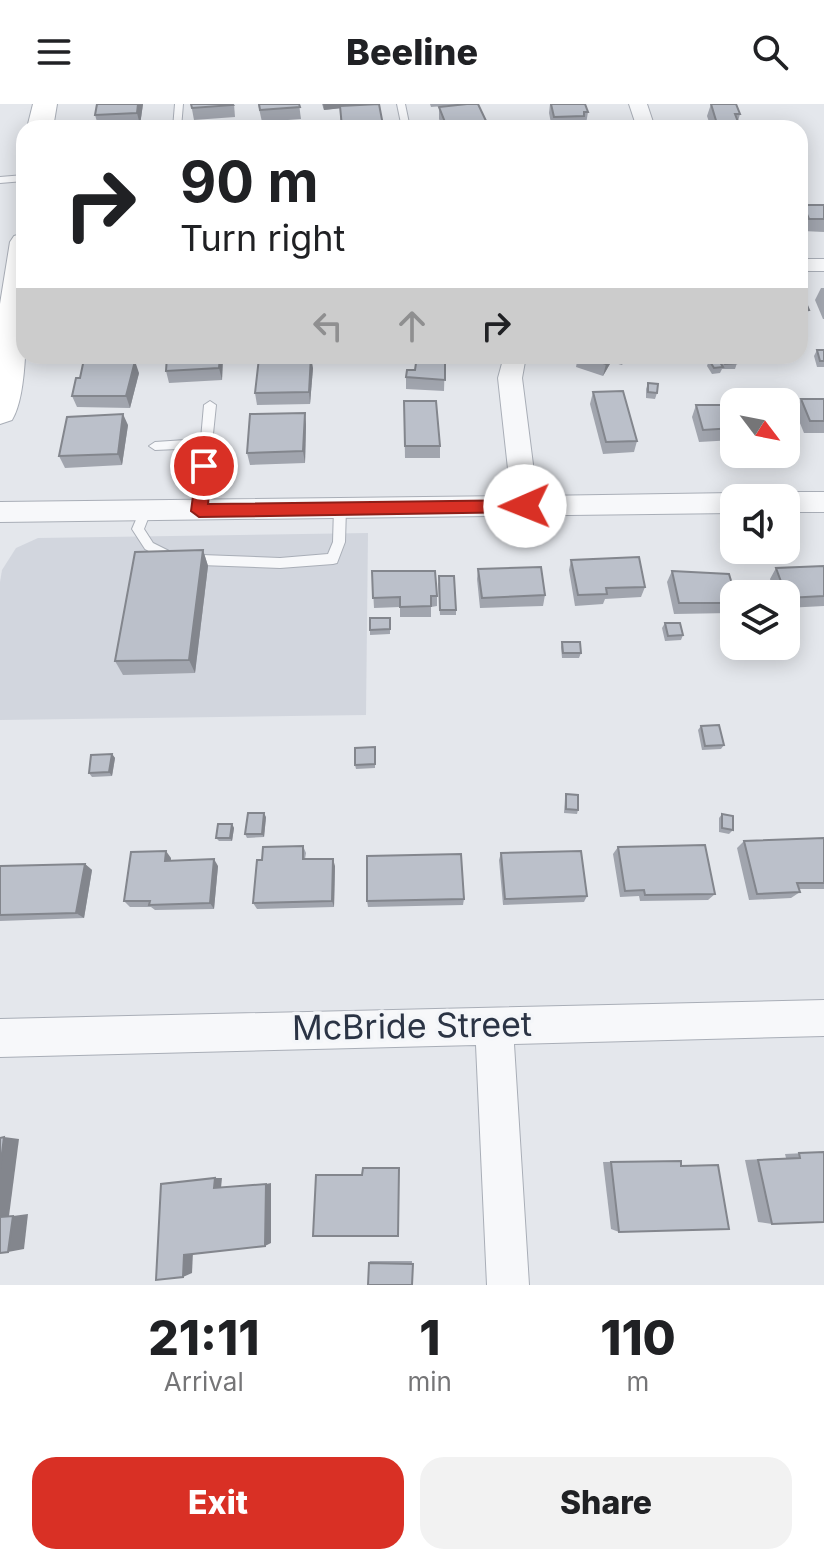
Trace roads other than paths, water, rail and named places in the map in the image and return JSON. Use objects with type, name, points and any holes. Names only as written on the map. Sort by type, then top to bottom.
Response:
[{"type":"main road","points":[[0,412],[8,311],[16,282]]},
{"type":"street","points":[[514,364],[510,388],[525,506]]},
{"type":"street","points":[[800,502],[824,502]]},
{"type":"street","points":[[0,512],[720,503]]},
{"type":"street","name":"McBride Street","points":[[0,1038],[824,1018]]},
{"type":"street","points":[[494,1025],[508,1285]]},
{"type":"lane","points":[[199,511],[210,405]]},
{"type":"lane","points":[[155,446],[207,443]]},
{"type":"lane","points":[[145,511],[138,529],[149,546],[173,559],[280,563],[333,559],[339,542],[340,508]]}]
